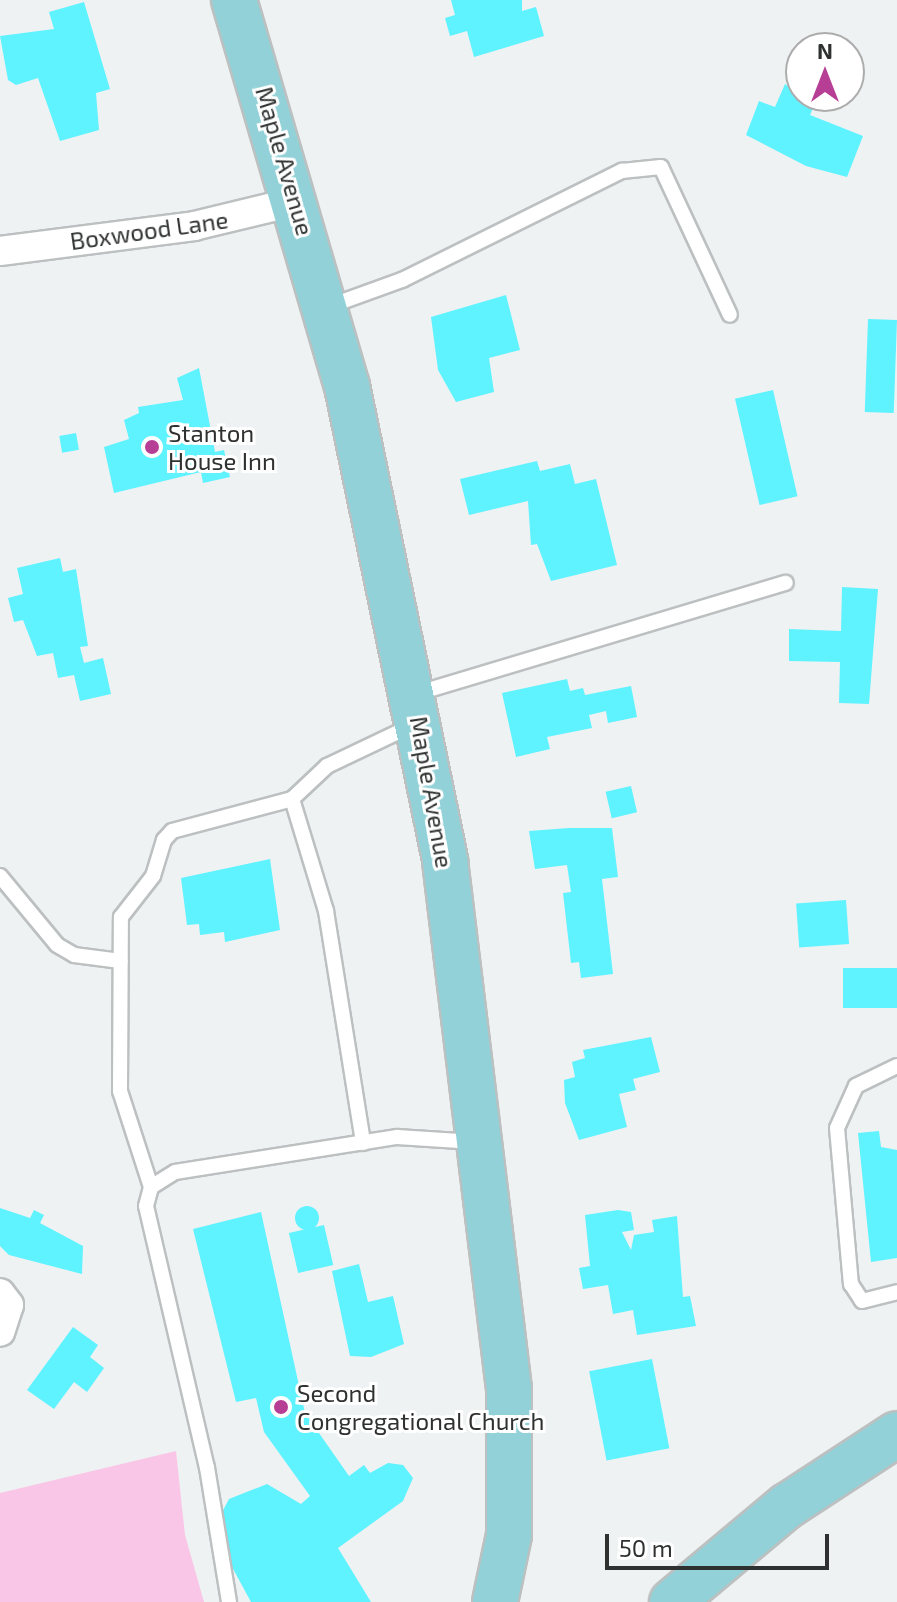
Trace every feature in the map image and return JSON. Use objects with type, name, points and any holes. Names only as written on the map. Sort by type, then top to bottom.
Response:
[{"type":"main road","name":"Maple Avenue","points":[[234,0],[297,201],[326,308],[417,708],[483,1143],[511,1455],[509,1535],[495,1602]]},
{"type":"main road","points":[[672,1602],[787,1506],[897,1434]]},
{"type":"street","name":"Boxwood Lane","points":[[0,251],[194,226],[297,201]]},
{"type":"street","points":[[0,1293],[9,1319],[0,1332]]},
{"type":"lane","points":[[326,308],[402,280],[622,171],[661,167],[730,315]]},
{"type":"lane","points":[[229,1602],[207,1468],[146,1206],[151,1187],[120,1091],[121,917],[153,876],[172,831],[292,799],[327,766],[417,708],[786,583]]},
{"type":"lane","points":[[292,799],[326,911],[363,1143]]},
{"type":"lane","points":[[0,876],[57,945],[74,955],[121,961]]},
{"type":"lane","points":[[897,1066],[856,1086],[837,1128],[851,1284],[862,1301],[897,1292]]},
{"type":"lane","points":[[151,1187],[175,1172],[363,1143],[483,1143]]},
{"type":"shaded area","points":[[176,1451],[185,1535],[204,1602],[0,1602],[0,1493]]},
{"type":"building","points":[[451,0],[522,0],[522,11],[536,7],[544,36],[474,57],[467,31],[450,36],[445,18],[455,15]]},
{"type":"building","points":[[84,2],[110,89],[96,93],[99,130],[60,141],[38,78],[16,85],[8,80],[0,36],[54,29],[49,12]]},
{"type":"building","points":[[785,84],[785,112],[811,112],[810,115],[863,136],[847,177],[806,166],[746,135],[759,101],[775,107]]},
{"type":"building","points":[[506,295],[520,350],[489,358],[494,392],[456,402],[438,370],[431,317]]},
{"type":"building","points":[[868,319],[897,320],[894,413],[865,412]]},
{"type":"building","points":[[199,368],[215,452],[224,450],[230,477],[203,483],[201,472],[114,493],[104,447],[129,439],[124,420],[139,413],[138,407],[183,400],[177,378]]},
{"type":"building","points":[[773,390],[798,496],[760,505],[735,399]]},
{"type":"building","points":[[76,433],[79,450],[62,453],[59,436]]},
{"type":"building","points":[[537,461],[540,471],[570,464],[575,484],[596,479],[617,565],[551,581],[537,544],[531,545],[528,501],[469,515],[460,479]]},
{"type":"building","points":[[60,558],[63,572],[76,569],[88,646],[80,647],[84,663],[103,658],[111,694],[80,701],[74,675],[58,678],[53,653],[37,656],[23,620],[14,622],[8,598],[23,594],[17,568]]},
{"type":"building","points":[[842,587],[878,589],[869,704],[839,703],[840,662],[789,661],[789,629],[841,631]]},
{"type":"building","points":[[567,679],[570,691],[583,688],[585,695],[631,686],[637,717],[608,723],[606,711],[589,715],[592,728],[547,737],[550,749],[516,757],[502,693]]},
{"type":"building","points":[[631,786],[637,812],[612,818],[606,792]]},
{"type":"building","points":[[612,828],[618,877],[602,879],[613,974],[581,978],[579,962],[571,963],[563,893],[571,892],[567,865],[535,869],[529,831]]},
{"type":"building","points":[[270,859],[280,930],[225,942],[224,932],[200,935],[199,924],[187,925],[181,878]]},
{"type":"building","points":[[846,900],[849,944],[799,947],[796,903]]},
{"type":"building","points":[[843,968],[897,968],[897,1008],[843,1008]]},
{"type":"building","points":[[651,1037],[660,1072],[633,1079],[636,1090],[619,1094],[627,1127],[579,1140],[565,1103],[564,1080],[575,1077],[572,1062],[585,1058],[583,1050]]},
{"type":"building","points":[[879,1131],[881,1147],[897,1150],[897,1258],[871,1262],[858,1133]]},
{"type":"building","points":[[307,1206],[318,1213],[319,1218],[312,1229],[307,1230],[296,1223],[295,1218],[302,1207]]},
{"type":"building","points":[[0,1208],[30,1218],[34,1210],[44,1215],[40,1223],[83,1246],[82,1274],[9,1255],[0,1246]]},
{"type":"building","points":[[618,1210],[631,1212],[634,1230],[622,1232],[631,1250],[634,1235],[654,1232],[652,1220],[677,1216],[683,1297],[690,1296],[696,1326],[637,1335],[633,1310],[613,1314],[608,1285],[583,1289],[579,1268],[590,1266],[585,1215]]},
{"type":"building","name":"Second Congregational Church","points":[[261,1212],[305,1413],[349,1476],[364,1465],[370,1473],[388,1463],[403,1465],[413,1478],[403,1501],[338,1548],[371,1602],[251,1602],[225,1554],[219,1518],[229,1499],[267,1484],[301,1504],[310,1496],[264,1432],[256,1398],[236,1402],[193,1229]]},
{"type":"building","points":[[324,1225],[333,1265],[298,1273],[289,1233]]},
{"type":"building","points":[[359,1264],[368,1302],[393,1296],[404,1344],[371,1357],[350,1356],[332,1271]]},
{"type":"building","points":[[73,1327],[98,1345],[90,1357],[104,1368],[87,1392],[74,1382],[54,1409],[27,1390]]},
{"type":"building","points":[[652,1359],[669,1448],[607,1461],[589,1371]]},
{"type":"place","name":"Stanton House Inn","points":[[152,447]]},
{"type":"place","name":"Second Congregational Church","points":[[281,1407]]}]
